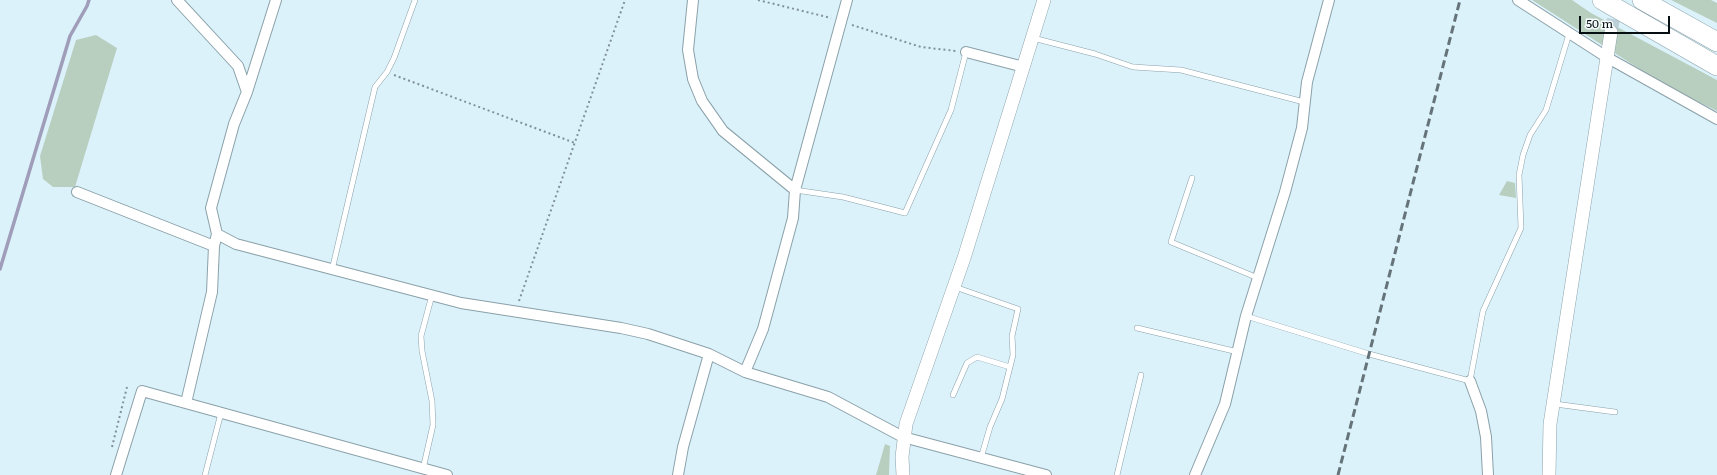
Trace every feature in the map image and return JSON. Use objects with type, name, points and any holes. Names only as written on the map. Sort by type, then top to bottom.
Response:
[{"type":"highway","points":[[1602,0],[1717,66]]},
{"type":"highway","points":[[1642,0],[1717,42]]},
{"type":"street","points":[[177,0],[238,66],[248,92]]},
{"type":"street","points":[[186,403],[212,292],[214,246],[217,234],[211,208],[234,124],[248,92],[276,0]]},
{"type":"street","points":[[693,0],[688,50],[693,79],[702,101],[722,131],[795,190]]},
{"type":"street","points":[[745,372],[766,321],[794,218],[795,190],[847,0]]},
{"type":"street","points":[[903,475],[903,437],[906,424],[954,287],[1044,0]]},
{"type":"street","points":[[1194,475],[1225,404],[1246,316],[1285,192],[1302,128],[1307,82],[1329,0]]},
{"type":"street","points":[[1518,0],[1608,58],[1717,119]]},
{"type":"street","points":[[1549,475],[1550,424],[1611,32]]},
{"type":"street","points":[[966,52],[1024,67]]},
{"type":"street","points":[[77,192],[214,246]]},
{"type":"street","points":[[217,234],[236,244],[332,270],[461,302],[628,329],[709,354],[745,372],[828,398],[903,437],[1046,475]]},
{"type":"street","points":[[678,475],[683,447],[709,354]]},
{"type":"street","points":[[1470,381],[1481,411],[1486,437],[1488,475]]},
{"type":"street","points":[[116,475],[142,391],[447,475]]},
{"type":"lane","points":[[332,270],[375,87],[387,72],[415,0]]},
{"type":"lane","points":[[1246,316],[1370,354],[1470,381],[1483,311],[1521,228],[1519,175],[1523,155],[1530,136],[1546,110],[1569,34]]},
{"type":"lane","points":[[1032,38],[1095,54],[1133,67],[1181,70],[1304,102]]},
{"type":"lane","points":[[795,190],[844,197],[905,213],[951,110],[966,52]]},
{"type":"lane","points":[[1192,178],[1171,242],[1258,278]]},
{"type":"lane","points":[[954,287],[1018,309],[1012,336],[1013,355],[1002,399],[990,426],[982,458]]},
{"type":"lane","points":[[423,469],[433,425],[432,401],[422,351],[421,336],[432,295]]},
{"type":"lane","points":[[1137,328],[1238,352]]},
{"type":"lane","points":[[953,395],[967,363],[977,357],[1010,367]]},
{"type":"lane","points":[[1117,475],[1141,375]]},
{"type":"lane","points":[[1553,404],[1615,412]]},
{"type":"lane","points":[[205,475],[221,413]]},
{"type":"path","points":[[516,311],[625,0]]},
{"type":"path","points":[[758,0],[841,21],[921,47],[966,52]]},
{"type":"path","points":[[387,72],[575,143]]},
{"type":"path","points":[[110,453],[127,387]]},
{"type":"green space","points":[[1532,0],[1572,0],[1591,13],[1717,80],[1717,111],[1666,86]]},
{"type":"green space","points":[[1671,0],[1711,0],[1717,3],[1717,23]]},
{"type":"green space","points":[[96,35],[117,48],[75,187],[53,187],[43,179],[40,156],[76,40]]},
{"type":"green space","points":[[1507,181],[1515,183],[1516,198],[1499,195]]},
{"type":"green space","points":[[885,444],[890,446],[889,475],[876,475]]},
{"type":"waterway","points":[[0,269],[70,36],[89,0]]},
{"type":"tunnel","points":[[1611,32],[1617,0]]},
{"type":"railway","points":[[1338,475],[1460,0]]}]
